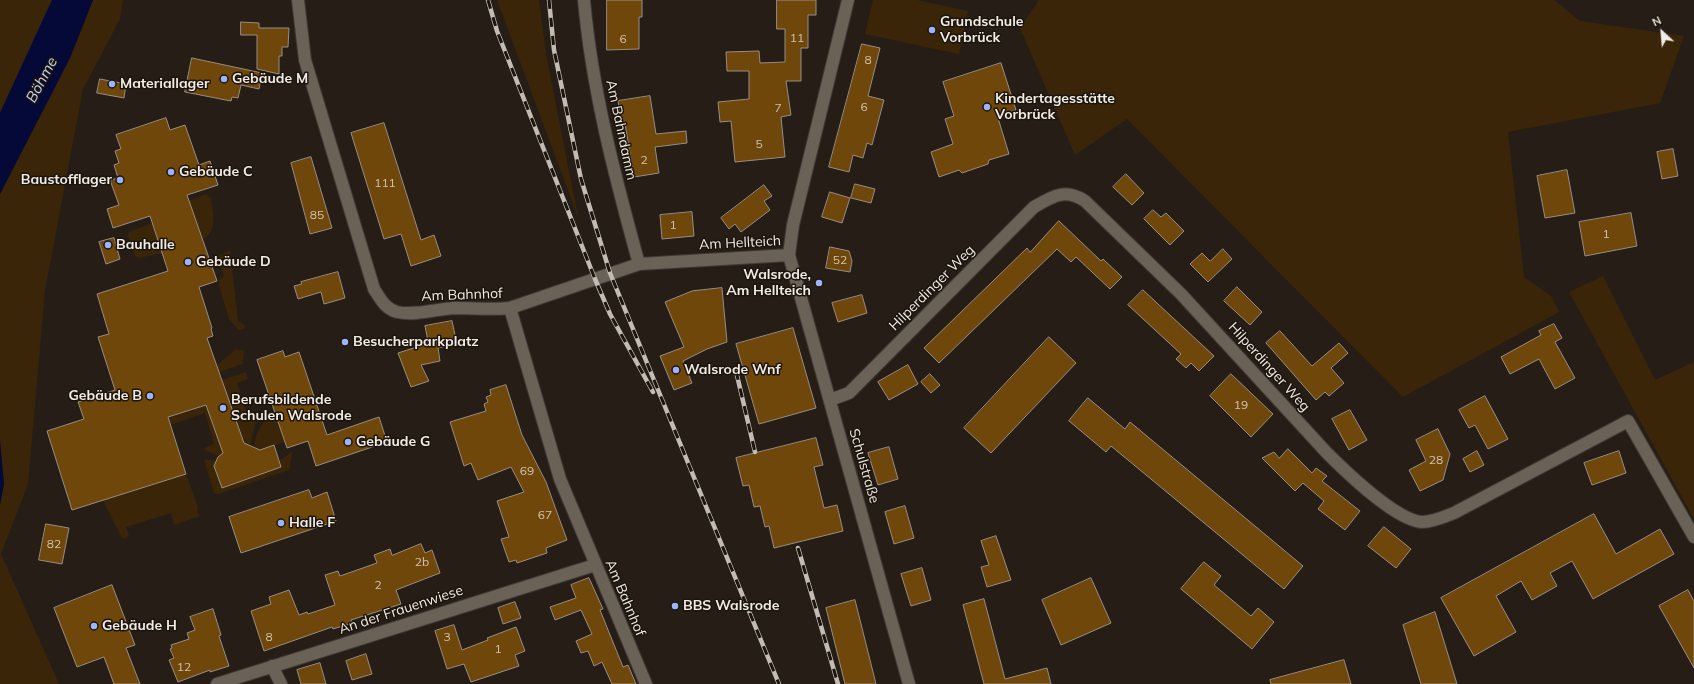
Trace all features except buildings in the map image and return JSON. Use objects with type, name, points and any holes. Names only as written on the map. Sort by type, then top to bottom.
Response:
[{"type":"street","name":"Am Bahnhof","points":[[298,0],[305,60],[374,289],[383,304],[396,312],[411,313],[457,308],[491,310],[510,308],[560,479],[646,684]]},
{"type":"street","name":"Am Bahndamm","points":[[584,0],[602,120],[639,264]]},
{"type":"street","name":"Am Hellteich","points":[[510,308],[639,264],[789,256],[793,225],[848,0]]},
{"type":"street","name":"Hilperdinger Weg","points":[[830,400],[849,393],[1034,207],[1050,197],[1064,193],[1076,196],[1085,201],[1181,294],[1347,473],[1402,516],[1421,522],[1433,521],[1454,513],[1628,421],[1694,537]]},
{"type":"street","name":"Schulstraße","points":[[789,256],[909,684]]},
{"type":"street","name":"An der Frauenwiese","points":[[216,684],[595,565]]},
{"type":"street","points":[[272,666],[281,684]]},
{"type":"shaded area","points":[[0,0],[52,0],[0,113]]},
{"type":"shaded area","points":[[93,0],[123,0],[120,19],[83,89],[45,290],[28,484],[1,554],[59,684],[0,684],[0,505],[4,484],[0,441],[0,194],[70,58]]},
{"type":"shaded area","points":[[497,0],[539,0],[546,54],[578,217]]},
{"type":"shaded area","points":[[873,0],[917,0],[968,11],[959,54],[865,34]]},
{"type":"shaded area","points":[[1039,0],[1554,0],[1580,21],[1684,36],[1660,103],[1508,132],[1524,277],[1551,296],[1559,312],[1403,397],[1127,119],[1075,155],[1020,28]]},
{"type":"shaded area","points":[[206,194],[211,198],[213,209],[213,226],[208,236],[203,239],[193,211],[182,214],[186,202]]},
{"type":"shaded area","points":[[152,223],[163,253],[138,258],[135,256],[128,235],[129,232]]},
{"type":"shaded area","points":[[230,250],[238,321],[244,325],[245,328],[239,330],[229,319],[219,285],[219,280],[224,276],[219,256]]},
{"type":"shaded area","points":[[1603,276],[1655,380],[1694,362],[1694,519],[1569,292]]},
{"type":"shaded area","points":[[236,349],[244,351],[243,364],[219,372],[217,365]]},
{"type":"shaded area","points":[[246,372],[248,379],[237,383],[248,417],[258,414],[250,445],[245,445],[222,380]]},
{"type":"shaded area","points":[[206,405],[223,453],[219,456],[205,450],[204,448],[214,444],[205,413],[170,425],[168,417]]},
{"type":"shaded area","points":[[275,414],[285,442],[256,451],[255,440],[259,429],[266,420]]},
{"type":"shaded area","points":[[292,452],[289,470],[218,494],[214,493],[204,459],[216,461],[216,464],[214,465],[222,488],[281,467],[279,461]]},
{"type":"shaded area","points":[[186,474],[198,507],[197,511],[200,516],[174,525],[171,513],[126,527],[129,535],[125,539],[122,538],[103,500]]},
{"type":"water","name":"Böhme","points":[[52,0],[93,0],[70,58],[0,194],[0,113]]},
{"type":"water","points":[[0,441],[4,484],[0,505]]},
{"type":"railway","points":[[488,0],[497,31],[595,279],[610,314],[653,392]]},
{"type":"railway","points":[[549,0],[554,50],[581,179],[610,273],[779,684]]},
{"type":"railway","points":[[736,371],[755,452]]},
{"type":"railway","points":[[798,548],[838,684]]},
{"type":"place","name":"Grundschule Vorbrück","points":[[932,30]]},
{"type":"place","name":"Gebäude M","points":[[224,79]]},
{"type":"place","name":"Materiallager","points":[[112,84]]},
{"type":"place","name":"Kindertagesstätte Vorbrück","points":[[987,107]]},
{"type":"place","name":"Gebäude C","points":[[171,172]]},
{"type":"place","name":"Baustofflager","points":[[120,180]]},
{"type":"place","name":"Bauhalle","points":[[108,245]]},
{"type":"place","name":"Gebäude D","points":[[188,262]]},
{"type":"place","name":"Walsrode, Am Hellteich","points":[[819,283]]},
{"type":"place","name":"Besucherparkplatz","points":[[345,342]]},
{"type":"place","name":"Walsrode Wnf","points":[[676,370]]},
{"type":"place","name":"Gebäude B","points":[[150,396]]},
{"type":"place","name":"Berufsbildende Schulen Walsrode","points":[[223,408]]},
{"type":"place","name":"Gebäude G","points":[[348,442]]},
{"type":"place","name":"Halle F","points":[[281,523]]},
{"type":"place","name":"BBS Walsrode","points":[[675,606]]},
{"type":"place","name":"Gebäude H","points":[[94,626]]}]
